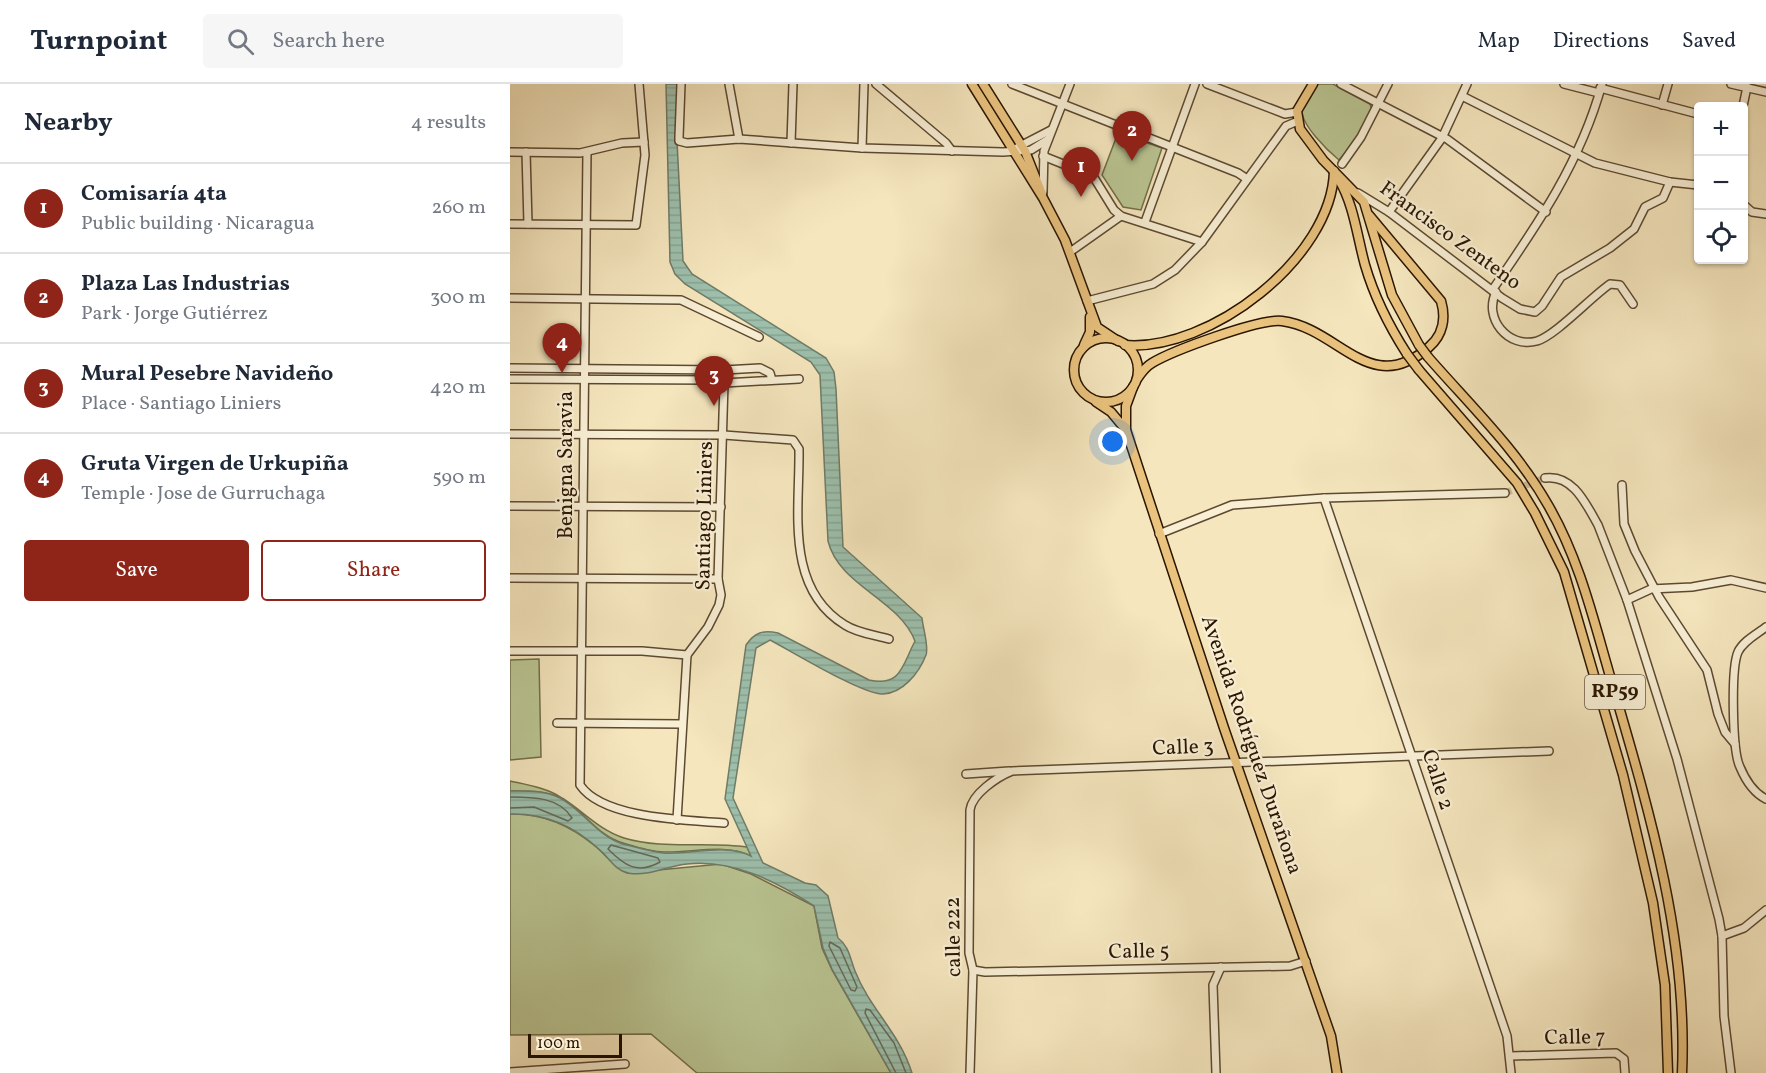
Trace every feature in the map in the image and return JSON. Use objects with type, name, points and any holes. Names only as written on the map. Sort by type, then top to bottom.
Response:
[{"type":"main road","points":[[972,84],[1020,149]]},
{"type":"main road","points":[[983,84],[1020,149],[1070,252],[1087,301],[1090,332],[1078,355],[1074,371],[1079,388],[1111,412],[1126,430]]},
{"type":"main road","points":[[1126,430],[1126,406],[1135,383],[1144,369],[1161,358],[1270,321],[1306,328],[1377,366],[1400,365],[1417,356],[1431,346],[1440,332],[1443,308],[1428,283],[1369,215],[1358,194],[1309,143],[1297,117],[1313,84]]},
{"type":"main road","points":[[1083,348],[1099,339],[1121,343],[1157,343],[1223,318],[1263,293],[1293,261],[1316,228],[1332,192],[1334,171]]},
{"type":"main road","name":"RP59","points":[[1334,171],[1350,201],[1366,267],[1376,294],[1407,354],[1517,483],[1544,530],[1564,572],[1623,775],[1653,903],[1665,985],[1668,1073]]},
{"type":"main road","name":"RP59","points":[[1369,215],[1378,256],[1392,295],[1419,345],[1536,485],[1564,536],[1579,573],[1631,748],[1668,897],[1681,986],[1682,1073]]},
{"type":"main road","points":[[1090,314],[1102,332],[1121,343],[1136,359],[1135,383],[1119,399],[1110,402],[1092,399]]},
{"type":"main road","name":"Avenida Rodríguez Durañona","points":[[1126,430],[1236,763],[1331,1036],[1337,1073]]},
{"type":"street","points":[[510,224],[636,225],[644,142],[639,84]]},
{"type":"street","points":[[681,84],[680,141],[687,143],[739,140],[952,152],[1020,149],[1047,140]]},
{"type":"street","points":[[729,84],[739,140]]},
{"type":"street","points":[[791,143],[793,84]]},
{"type":"street","points":[[862,148],[864,84]]},
{"type":"street","points":[[876,84],[946,143],[952,152]]},
{"type":"street","points":[[1012,84],[1238,173],[1247,179]]},
{"type":"street","points":[[1043,198],[1043,156],[1047,140],[1070,84]]},
{"type":"street","points":[[1145,222],[1170,147],[1195,84]]},
{"type":"street","points":[[1207,84],[1297,117]]},
{"type":"street","points":[[1341,84],[1443,138],[1546,212]]},
{"type":"street","points":[[1342,164],[1358,143],[1388,84]]},
{"type":"street","points":[[1389,212],[1443,138],[1467,84]]},
{"type":"street","points":[[1564,84],[1600,88],[1694,113]]},
{"type":"street","points":[[1662,105],[1668,84]]},
{"type":"street","points":[[1731,84],[1766,92]]},
{"type":"street","points":[[1744,102],[1747,87]]},
{"type":"street","points":[[1600,88],[1589,128],[1577,154],[1546,212],[1495,291],[1493,318],[1498,327],[1512,338],[1533,342],[1562,324],[1610,284],[1620,285],[1633,304]]},
{"type":"street","points":[[1462,96],[1577,154],[1608,167],[1670,182],[1694,185]]},
{"type":"street","points":[[1087,301],[1161,281],[1175,270],[1202,242],[1286,126],[1297,117]]},
{"type":"street","points":[[1020,149],[1051,130]]},
{"type":"street","points":[[510,152],[587,152],[621,143],[644,142]]},
{"type":"street","points":[[526,152],[528,224]]},
{"type":"street","name":"Benigna Saravia","points":[[587,152],[583,369],[583,650],[578,777],[583,790],[608,804],[655,818],[677,820]]},
{"type":"street","points":[[1043,156],[1093,176],[1114,210],[1121,216],[1202,242]]},
{"type":"street","name":"Francisco Zenteno","points":[[1358,194],[1389,212],[1520,309],[1529,312],[1538,310],[1561,277],[1621,240],[1634,229],[1647,205],[1664,196],[1670,182]]},
{"type":"street","points":[[1748,209],[1752,212],[1766,214]]},
{"type":"street","points":[[1070,252],[1121,216]]},
{"type":"street","points":[[510,298],[681,300],[759,337]]},
{"type":"street","points":[[510,368],[724,370],[760,368],[770,373],[772,380]]},
{"type":"street","points":[[510,379],[711,380],[724,383],[799,379]]},
{"type":"street","name":"Santiago Liniers","points":[[687,655],[708,627],[721,595],[718,579],[724,383]]},
{"type":"street","points":[[510,434],[724,435],[783,437],[793,440],[799,449],[799,548],[812,590],[828,612],[845,626],[889,639]]},
{"type":"street","points":[[1545,478],[1560,478],[1570,484],[1598,525],[1627,600],[1677,759],[1722,936],[1724,1016],[1731,1073]]},
{"type":"street","points":[[1622,485],[1624,524],[1655,589],[1707,670],[1718,714],[1725,732],[1735,744]]},
{"type":"street","points":[[1159,534],[1232,505],[1324,498],[1505,493]]},
{"type":"street","name":"Calle 2","points":[[1324,498],[1507,1036],[1511,1056],[1511,1073]]},
{"type":"street","points":[[510,506],[721,507]]},
{"type":"street","points":[[510,578],[718,579]]},
{"type":"street","points":[[1627,600],[1641,592],[1655,589],[1692,587],[1731,580],[1766,588]]},
{"type":"street","points":[[1766,627],[1744,644],[1736,658],[1735,744],[1739,766],[1752,787],[1766,799]]},
{"type":"street","points":[[510,651],[583,650],[687,655],[677,820],[724,823]]},
{"type":"street","points":[[557,723],[682,724]]},
{"type":"street","name":"Calle 3","points":[[966,774],[1549,751]]},
{"type":"street","name":"calle 222","points":[[970,1073],[973,970],[969,952],[970,810],[972,801],[1012,771]]},
{"type":"street","points":[[1722,936],[1744,928],[1766,910]]},
{"type":"street","name":"Calle 5","points":[[973,970],[985,972],[1290,966],[1306,962]]},
{"type":"street","points":[[1216,1073],[1214,985],[1221,967]]},
{"type":"street","name":"Calle 7","points":[[1511,1056],[1616,1053],[1624,1059],[1625,1073]]},
{"type":"street","points":[[512,1072],[625,1064]]},
{"type":"shaded area","points":[[1318,84],[1333,84],[1370,104],[1372,110],[1357,139],[1339,160],[1316,137],[1305,122],[1303,115],[1302,109]]},
{"type":"shaded area","points":[[1118,133],[1162,148],[1141,210],[1123,207],[1102,175]]},
{"type":"shaded area","points":[[539,659],[541,757],[510,760],[510,660]]},
{"type":"shaded area","points":[[510,781],[537,787],[556,795],[599,825],[624,838],[654,844],[747,847],[751,856],[720,849],[659,852],[623,843],[605,835],[560,798],[542,792],[510,791]]},
{"type":"shaded area","points":[[510,814],[545,818],[566,826],[586,839],[627,873],[721,864],[751,874],[814,906],[822,948],[832,970],[891,1073],[697,1073],[651,1034],[510,1035]]},
{"type":"water","points":[[666,84],[679,84],[677,141],[683,261],[692,274],[826,358],[834,372],[836,389],[843,547],[922,618],[926,655],[919,669],[909,681],[890,693],[883,694],[860,688],[770,640],[756,648],[733,798],[763,863],[805,883],[816,885],[828,896],[838,938],[847,949],[861,985],[900,1045],[912,1073],[891,1073],[832,969],[823,948],[814,906],[769,880],[737,868],[704,863],[680,865],[643,874],[624,872],[570,828],[536,816],[510,814],[510,791],[542,792],[554,795],[568,803],[605,835],[623,844],[664,853],[731,850],[751,856],[725,799],[746,645],[760,633],[778,633],[869,680],[880,681],[888,680],[899,672],[915,641],[907,626],[896,614],[844,570],[834,556],[828,541],[820,375],[811,362],[685,284],[675,274],[670,262]]},
{"type":"tunnel","points":[[1505,493],[1545,478]]},
{"type":"place","name":"Plaza Las Industrias","points":[[1132,161]]},
{"type":"place","name":"Comisaría 4ta","points":[[1081,197]]},
{"type":"place","name":"Gruta Virgen de Urkupiña","points":[[562,373]]},
{"type":"place","name":"Mural Pesebre Navideño","points":[[714,406]]}]
